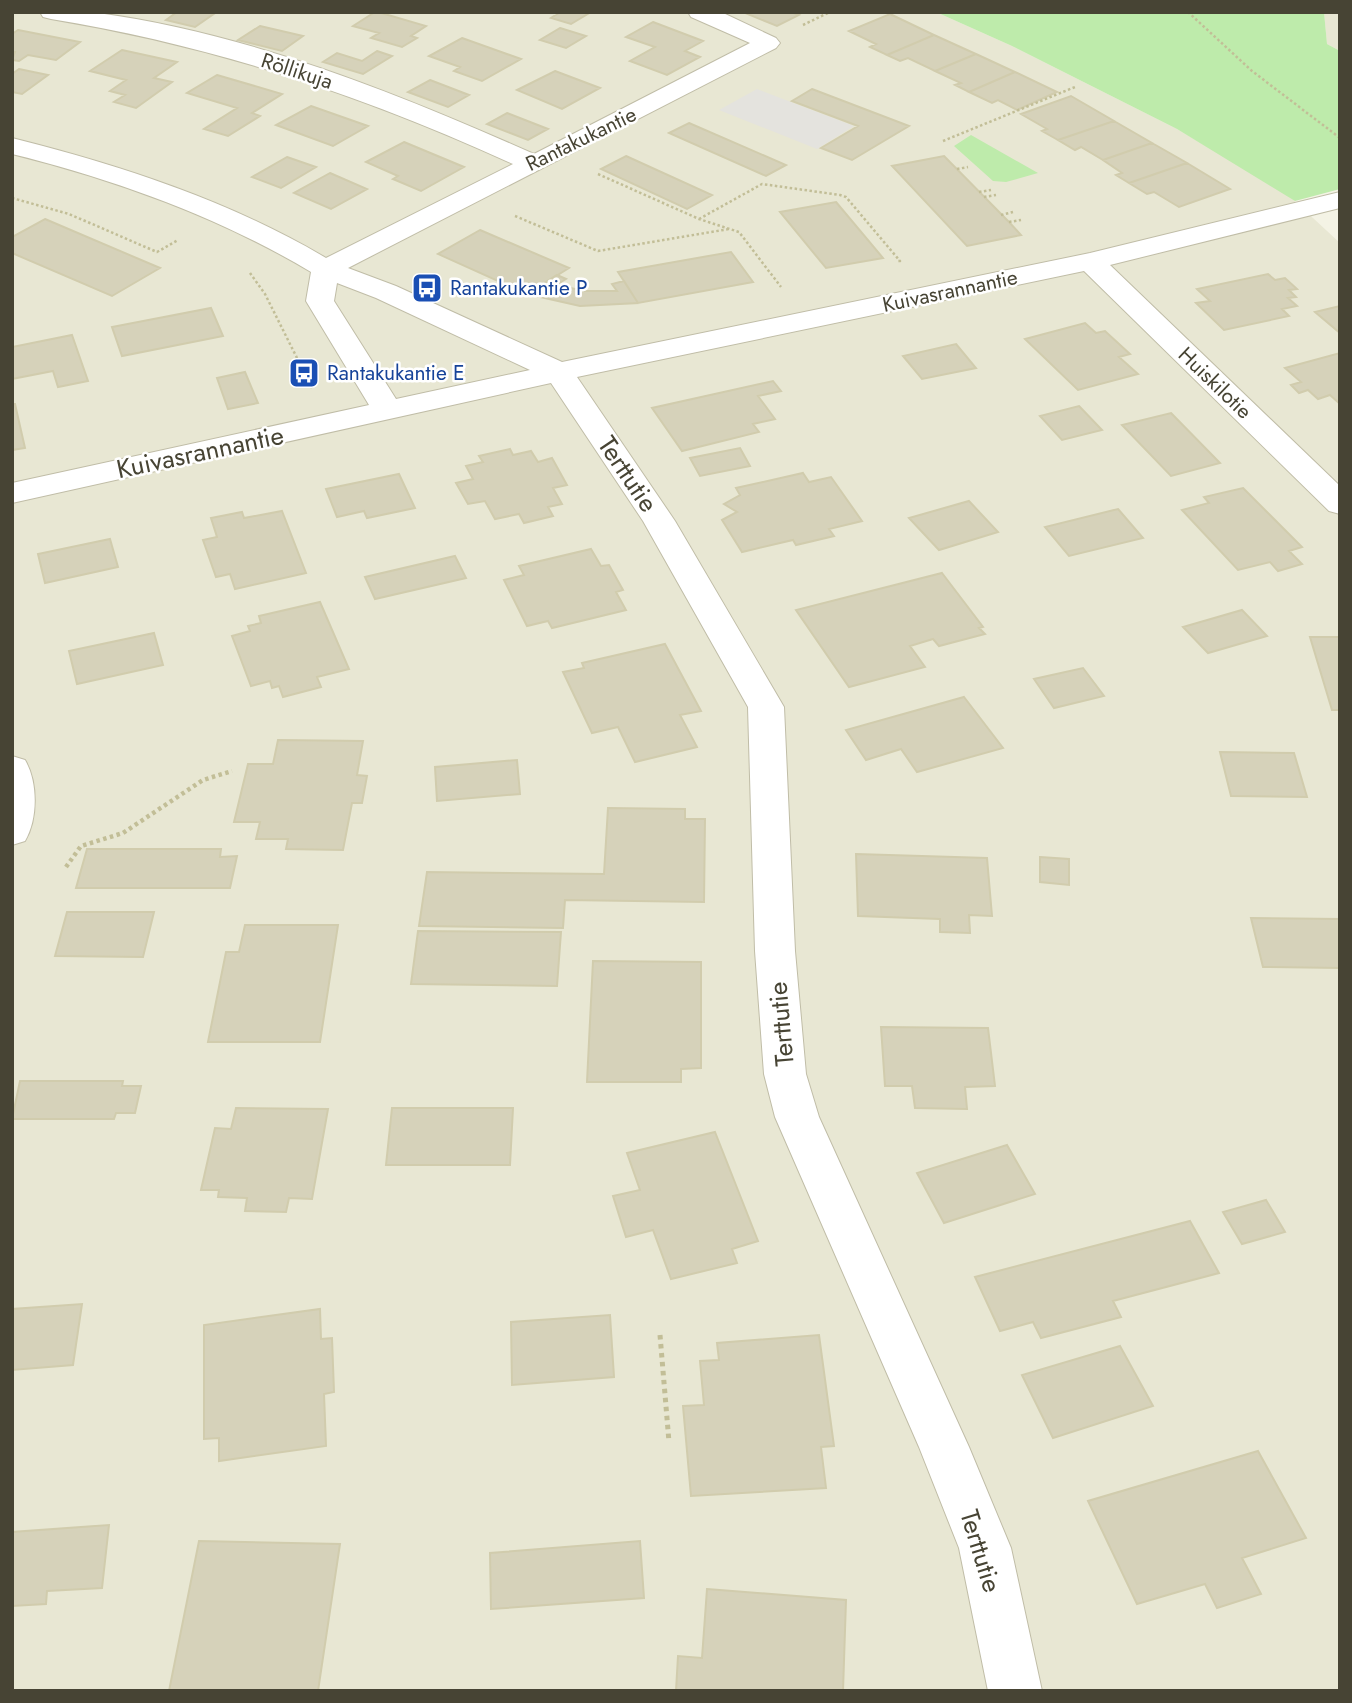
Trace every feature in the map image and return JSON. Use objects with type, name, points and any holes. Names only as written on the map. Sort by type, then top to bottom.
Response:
[{"type":"street","name":"Röllikuja","points":[[51,12],[178,37],[268,61],[543,158]]},
{"type":"street","name":"Rantakukantie","points":[[325,269],[768,43],[736,26],[699,12]]},
{"type":"street","points":[[12,146],[77,162],[212,212],[283,244],[325,269],[386,292],[559,372]]},
{"type":"street","name":"Kuivasrannantie","points":[[12,493],[559,372],[1090,261],[1340,200]]},
{"type":"street","name":"Huiskilotie","points":[[1090,261],[1340,504]]},
{"type":"street","points":[[325,269],[320,301],[388,411]]},
{"type":"street","name":"Terttutie","points":[[559,372],[659,521],[766,707],[769,849],[785,1074],[797,1117],[944,1447],[985,1548],[1016,1691]]},
{"type":"street","points":[[12,769],[16,789],[12,831]]},
{"type":"path","points":[[1188,12],[1252,71],[1340,138]]},
{"type":"path","points":[[943,141],[1075,87]]},
{"type":"path","points":[[543,158],[739,232],[806,321]]},
{"type":"path","points":[[957,169],[968,167]]},
{"type":"path","points":[[699,219],[762,184],[840,195],[846,197],[900,261],[888,263]]},
{"type":"path","points":[[979,192],[991,190]]},
{"type":"path","points":[[984,197],[996,195]]},
{"type":"path","points":[[12,198],[69,214],[157,252],[188,235]]},
{"type":"path","points":[[1001,215],[1013,212]]},
{"type":"path","points":[[515,216],[597,251],[729,229]]},
{"type":"path","points":[[1009,222],[1021,220]]},
{"type":"path","points":[[246,268],[265,294],[330,423]]},
{"type":"path","points":[[66,867],[82,846],[123,833],[203,780],[232,771]]},
{"type":"path","points":[[660,1335],[669,1443]]},
{"type":"shaded area","points":[[12,12],[936,12],[1012,46],[1177,129],[1286,193],[1340,243],[1340,1691],[12,1691]]},
{"type":"shaded area","points":[[1324,12],[1340,12],[1340,51],[1327,44]]},
{"type":"shaded area","points":[[757,89],[854,126],[817,149],[719,110]]},
{"type":"green space","points":[[936,12],[1324,12],[1327,44],[1340,51],[1340,189],[1295,201],[1177,129],[1012,46]]},
{"type":"green space","points":[[971,135],[1038,173],[1006,182],[993,181],[954,146]]},
{"type":"building","points":[[177,12],[215,13],[195,27],[166,20]]},
{"type":"building","points":[[375,12],[426,26],[411,36],[417,38],[402,47],[371,38],[379,33],[353,26]]},
{"type":"building","points":[[553,12],[591,12],[571,24],[551,18],[557,14]]},
{"type":"building","points":[[791,12],[799,15],[777,26],[745,13]]},
{"type":"building","points":[[890,14],[934,35],[887,55],[870,47],[876,44],[849,31]]},
{"type":"building","points":[[653,22],[703,41],[685,51],[700,57],[667,75],[630,61],[655,47],[626,37]]},
{"type":"building","points":[[260,26],[303,36],[282,51],[238,40]]},
{"type":"building","points":[[560,28],[586,36],[566,48],[540,40]]},
{"type":"building","points":[[18,30],[80,42],[56,60],[28,55],[19,61],[12,60],[15,52],[12,52],[12,34]]},
{"type":"building","points":[[934,35],[976,54],[935,71],[908,58],[900,61],[887,55]]},
{"type":"building","points":[[462,38],[521,59],[482,81],[454,71],[460,67],[429,56]]},
{"type":"building","points":[[122,50],[177,62],[154,78],[172,82],[136,108],[114,102],[125,95],[110,91],[126,80],[90,71]]},
{"type":"building","points":[[377,51],[392,56],[363,74],[323,62],[337,53],[362,61]]},
{"type":"building","points":[[976,54],[1015,72],[969,92],[955,85],[961,83],[935,71]]},
{"type":"building","points":[[19,69],[48,75],[22,94],[12,92],[12,74]]},
{"type":"building","points":[[555,71],[600,88],[562,109],[517,90]]},
{"type":"building","points":[[1015,72],[1057,92],[1017,110],[998,100],[992,103],[969,92]]},
{"type":"building","points":[[217,75],[282,94],[252,113],[260,116],[228,136],[204,129],[237,108],[187,93]]},
{"type":"building","points":[[430,80],[469,95],[448,107],[408,92]]},
{"type":"building","points":[[812,89],[909,126],[852,160],[821,148],[858,126],[792,101]]},
{"type":"building","points":[[1071,96],[1114,121],[1058,140],[1042,131],[1047,129],[1021,114]]},
{"type":"building","points":[[311,106],[368,126],[333,146],[276,125]]},
{"type":"building","points":[[507,113],[548,129],[528,140],[487,124]]},
{"type":"building","points":[[1114,121],[1152,143],[1103,160],[1081,147],[1075,150],[1058,140]]},
{"type":"building","points":[[689,123],[786,165],[766,176],[669,133]]},
{"type":"building","points":[[404,142],[464,167],[421,191],[393,179],[398,176],[366,162]]},
{"type":"building","points":[[1152,143],[1187,163],[1129,183],[1116,175],[1122,173],[1103,160]]},
{"type":"building","points":[[626,156],[712,195],[687,209],[601,169]]},
{"type":"building","points":[[944,156],[1021,235],[967,246],[892,166]]},
{"type":"building","points":[[287,157],[316,167],[281,188],[252,177]]},
{"type":"building","points":[[1187,163],[1230,189],[1179,207],[1154,192],[1147,194],[1129,183]]},
{"type":"building","points":[[330,173],[367,189],[331,209],[294,193]]},
{"type":"building","points":[[836,202],[883,258],[826,268],[780,212]]},
{"type":"building","points":[[45,219],[160,268],[112,296],[12,253],[12,237]]},
{"type":"building","points":[[480,230],[569,268],[527,294],[438,254]]},
{"type":"building","points":[[731,252],[753,282],[638,303],[618,272]]},
{"type":"building","points":[[1268,274],[1275,280],[1285,278],[1297,289],[1289,290],[1296,297],[1288,298],[1297,306],[1282,309],[1289,316],[1224,330],[1196,303],[1210,301],[1197,289]]},
{"type":"building","points":[[557,275],[566,279],[556,285],[585,291],[617,291],[612,284],[624,281],[638,303],[580,306],[527,294]]},
{"type":"building","points":[[1340,306],[1340,333],[1315,312]]},
{"type":"building","points":[[211,308],[223,336],[122,356],[112,327]]},
{"type":"building","points":[[1085,323],[1096,333],[1105,331],[1130,354],[1119,357],[1138,374],[1078,390],[1025,339]]},
{"type":"building","points":[[72,335],[88,381],[58,387],[53,371],[12,379],[12,347]]},
{"type":"building","points":[[956,344],[976,368],[922,379],[903,356]]},
{"type":"building","points":[[1340,353],[1340,404],[1330,395],[1318,399],[1308,390],[1299,393],[1291,385],[1301,382],[1285,368]]},
{"type":"building","points":[[245,372],[258,403],[228,409],[217,378]]},
{"type":"building","points":[[773,381],[781,391],[758,396],[775,419],[753,424],[759,432],[682,451],[652,408]]},
{"type":"building","points":[[12,404],[15,404],[25,448],[12,450]]},
{"type":"building","points":[[1079,406],[1102,430],[1062,440],[1040,416]]},
{"type":"building","points":[[1171,413],[1220,463],[1171,476],[1122,425]]},
{"type":"building","points":[[740,448],[750,466],[700,476],[690,458]]},
{"type":"building","points":[[510,449],[513,455],[531,451],[538,462],[552,458],[567,485],[553,488],[562,504],[548,507],[553,516],[524,523],[519,514],[495,519],[485,501],[468,504],[456,483],[473,479],[466,466],[483,462],[479,456]]},
{"type":"building","points":[[803,473],[809,482],[831,477],[862,521],[829,529],[834,536],[796,545],[793,540],[742,552],[722,520],[737,512],[724,504],[740,495],[736,488]]},
{"type":"building","points":[[399,474],[415,508],[367,518],[364,511],[337,517],[326,489]]},
{"type":"building","points":[[1243,488],[1302,547],[1289,551],[1302,564],[1278,571],[1270,562],[1238,570],[1182,510],[1209,503],[1204,497]]},
{"type":"building","points":[[969,501],[998,532],[939,550],[909,518]]},
{"type":"building","points":[[1118,509],[1143,538],[1069,556],[1045,527]]},
{"type":"building","points":[[282,511],[306,573],[235,589],[230,574],[216,577],[203,540],[217,537],[211,518],[242,512],[244,518]]},
{"type":"building","points":[[110,539],[118,567],[45,583],[38,554]]},
{"type":"building","points":[[591,549],[601,566],[609,565],[623,590],[616,592],[626,610],[552,628],[548,621],[527,626],[504,580],[524,575],[519,566]]},
{"type":"building","points":[[455,556],[466,578],[375,599],[365,577]]},
{"type":"building","points":[[942,573],[983,627],[979,628],[985,634],[939,646],[933,639],[910,646],[925,667],[849,687],[796,610]]},
{"type":"building","points":[[320,602],[349,669],[317,677],[321,687],[283,697],[279,686],[272,688],[270,681],[251,686],[232,636],[250,631],[248,626],[261,623],[259,616]]},
{"type":"building","points":[[1242,610],[1267,636],[1208,653],[1183,627]]},
{"type":"building","points":[[154,633],[163,665],[77,684],[69,651]]},
{"type":"building","points":[[1310,637],[1340,637],[1340,710],[1332,710]]},
{"type":"building","points":[[665,644],[701,711],[680,715],[697,747],[635,762],[618,727],[592,733],[563,672],[584,668],[582,663]]},
{"type":"building","points":[[1083,668],[1104,696],[1054,708],[1034,679]]},
{"type":"building","points":[[964,697],[1003,748],[917,772],[901,749],[866,760],[846,730]]},
{"type":"building","points":[[278,740],[363,741],[357,775],[367,776],[362,803],[352,803],[343,850],[286,849],[288,839],[256,839],[260,822],[234,822],[248,764],[273,764]]},
{"type":"building","points":[[1220,752],[1294,753],[1307,797],[1231,796]]},
{"type":"building","points":[[517,760],[520,794],[437,801],[435,767]]},
{"type":"building","points":[[608,808],[685,809],[685,819],[705,819],[704,902],[565,900],[563,928],[419,926],[427,872],[604,874]]},
{"type":"building","points":[[87,849],[221,849],[220,857],[237,856],[230,888],[76,888]]},
{"type":"building","points":[[856,854],[987,858],[992,916],[969,915],[970,933],[940,932],[940,919],[858,916]]},
{"type":"building","points":[[1040,857],[1069,859],[1069,885],[1040,882]]},
{"type":"building","points":[[67,912],[154,912],[143,957],[55,956]]},
{"type":"building","points":[[1251,918],[1340,919],[1340,968],[1263,967]]},
{"type":"building","points":[[245,925],[338,925],[320,1042],[208,1042],[226,952],[239,952]]},
{"type":"building","points":[[418,931],[561,932],[557,986],[411,984]]},
{"type":"building","points":[[593,961],[701,962],[701,1068],[681,1069],[681,1082],[587,1082]]},
{"type":"building","points":[[881,1027],[988,1028],[995,1086],[965,1087],[967,1109],[915,1108],[912,1086],[885,1086]]},
{"type":"building","points":[[20,1081],[123,1081],[122,1086],[141,1086],[135,1113],[116,1113],[114,1119],[12,1119]]},
{"type":"building","points":[[236,1108],[328,1109],[312,1199],[289,1198],[286,1212],[245,1211],[247,1198],[218,1197],[219,1190],[201,1190],[215,1128],[231,1129]]},
{"type":"building","points":[[392,1108],[513,1108],[510,1165],[386,1165]]},
{"type":"building","points":[[715,1132],[758,1241],[732,1249],[737,1263],[671,1279],[653,1230],[626,1237],[613,1196],[640,1190],[627,1153]]},
{"type":"building","points":[[1007,1145],[1035,1194],[944,1223],[917,1173]]},
{"type":"building","points":[[1266,1200],[1285,1232],[1242,1244],[1223,1212]]},
{"type":"building","points":[[1190,1221],[1219,1273],[1113,1301],[1121,1317],[1041,1338],[1033,1322],[1000,1331],[975,1277]]},
{"type":"building","points":[[82,1304],[73,1365],[12,1370],[12,1309]]},
{"type":"building","points":[[320,1309],[321,1339],[332,1338],[334,1392],[324,1394],[326,1446],[219,1461],[219,1438],[204,1439],[204,1325]]},
{"type":"building","points":[[610,1315],[614,1377],[512,1385],[511,1322]]},
{"type":"building","points":[[819,1335],[834,1446],[821,1447],[826,1488],[691,1496],[683,1406],[704,1405],[700,1361],[719,1360],[717,1343]]},
{"type":"building","points":[[1120,1346],[1153,1406],[1053,1438],[1022,1375]]},
{"type":"building","points":[[1258,1451],[1306,1538],[1242,1558],[1261,1594],[1217,1608],[1205,1584],[1137,1604],[1088,1501]]},
{"type":"building","points":[[109,1525],[102,1588],[47,1591],[46,1604],[12,1606],[12,1532]]},
{"type":"building","points":[[199,1541],[340,1544],[318,1691],[169,1691]]},
{"type":"building","points":[[640,1541],[644,1598],[491,1609],[490,1553]]},
{"type":"building","points":[[707,1589],[846,1600],[843,1691],[676,1691],[678,1656],[702,1658]]},
{"type":"place","name":"Rantakukantie P","points":[[427,288]]},
{"type":"place","name":"Rantakukantie E","points":[[304,373]]}]
